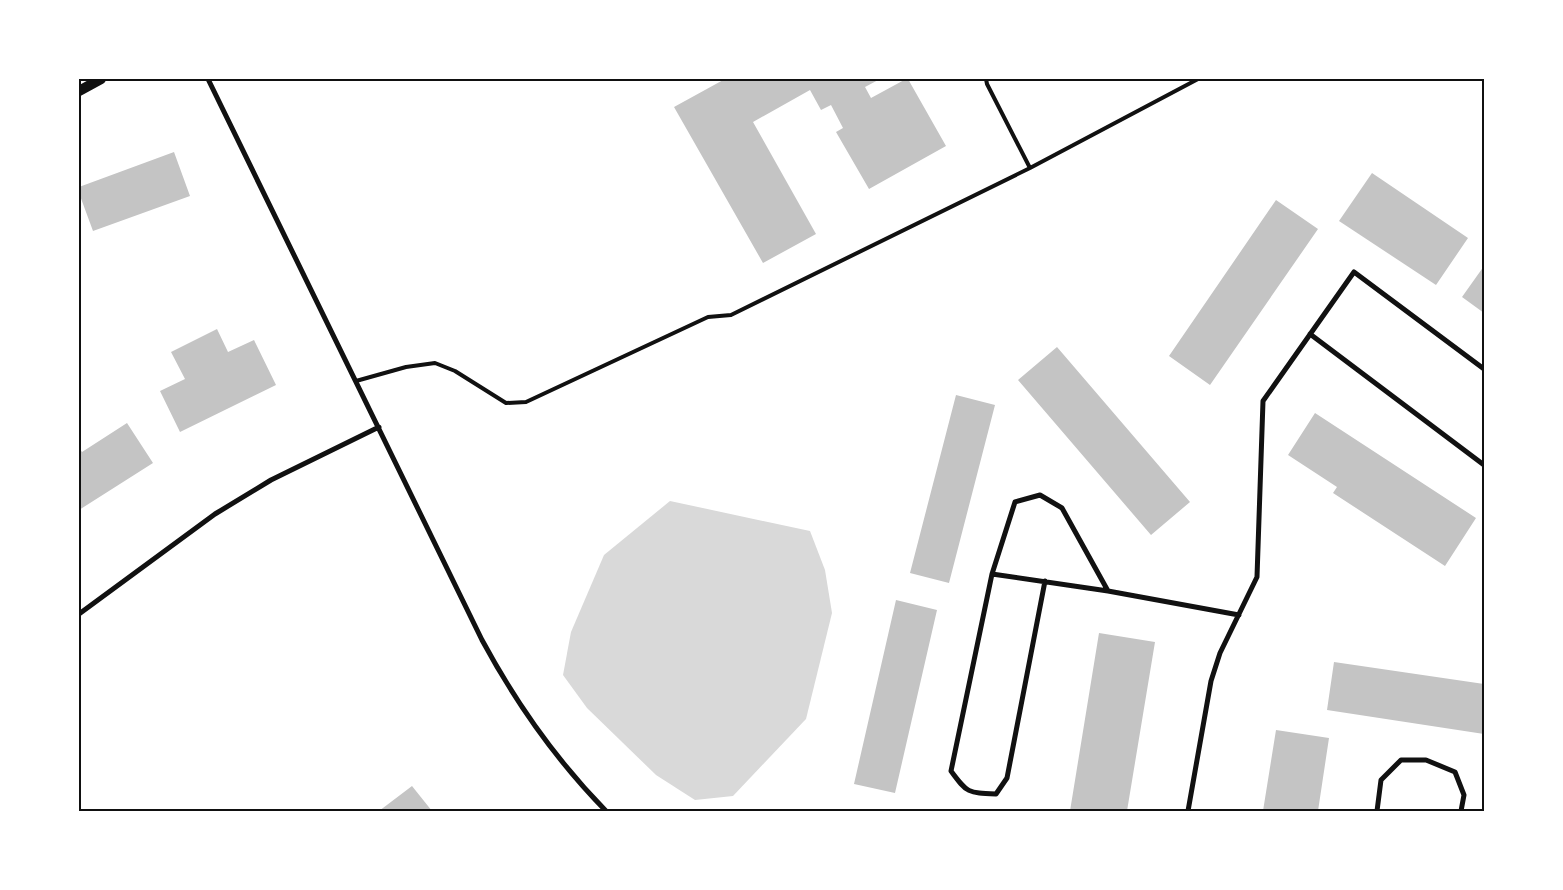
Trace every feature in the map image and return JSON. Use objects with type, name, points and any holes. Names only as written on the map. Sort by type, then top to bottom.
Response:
[{"type":"main road","points":[[79,91],[101,79]]},
{"type":"street","points":[[208,79],[497,667],[542,737],[569,771],[606,811]]},
{"type":"street","points":[[1188,811],[1211,681],[1220,653],[1257,577],[1263,401],[1354,272],[1484,369]]},
{"type":"street","points":[[1310,334],[1484,465]]},
{"type":"street","points":[[79,614],[215,514],[271,480],[379,427]]},
{"type":"street","points":[[1045,581],[1006,778],[996,794],[977,794],[964,788],[951,771],[992,574],[1015,502],[1040,495],[1062,508],[1108,591]]},
{"type":"street","points":[[992,574],[1108,591],[1239,615]]},
{"type":"street","points":[[1377,811],[1381,780],[1401,760],[1426,760],[1455,772],[1464,795],[1461,811]]},
{"type":"lane","points":[[986,79],[1030,168]]},
{"type":"lane","points":[[356,381],[406,367],[435,363],[455,370],[506,403],[526,402],[708,317],[731,314],[1030,168],[1198,79]]},
{"type":"shaded area","points":[[670,501],[810,531],[825,570],[832,613],[806,719],[733,796],[695,800],[656,775],[587,708],[563,675],[571,632],[604,555]]},
{"type":"building","points":[[725,79],[880,79],[865,87],[871,98],[908,79],[946,146],[869,189],[836,132],[843,128],[831,105],[821,110],[810,90],[753,122],[816,234],[763,263],[674,107]]},
{"type":"building","points":[[174,152],[190,196],[93,231],[79,193],[79,187]]},
{"type":"building","points":[[1372,173],[1468,238],[1436,285],[1339,221]]},
{"type":"building","points":[[1276,200],[1318,229],[1210,385],[1169,356]]},
{"type":"building","points":[[1484,266],[1484,313],[1462,297]]},
{"type":"building","points":[[217,329],[228,352],[254,340],[276,385],[180,432],[160,391],[185,379],[171,352]]},
{"type":"building","points":[[1057,347],[1190,502],[1151,535],[1018,380]]},
{"type":"building","points":[[956,395],[995,405],[949,583],[910,573]]},
{"type":"building","points":[[1315,413],[1476,518],[1445,566],[1333,493],[1337,487],[1288,455]]},
{"type":"building","points":[[127,423],[153,463],[79,510],[79,448],[82,452]]},
{"type":"building","points":[[896,600],[937,610],[895,793],[854,784]]},
{"type":"building","points":[[1099,633],[1155,642],[1127,811],[1070,811]]},
{"type":"building","points":[[1334,662],[1484,684],[1484,734],[1327,710]]},
{"type":"building","points":[[1276,730],[1329,738],[1318,811],[1263,811]]},
{"type":"building","points":[[412,786],[432,811],[379,811]]}]
